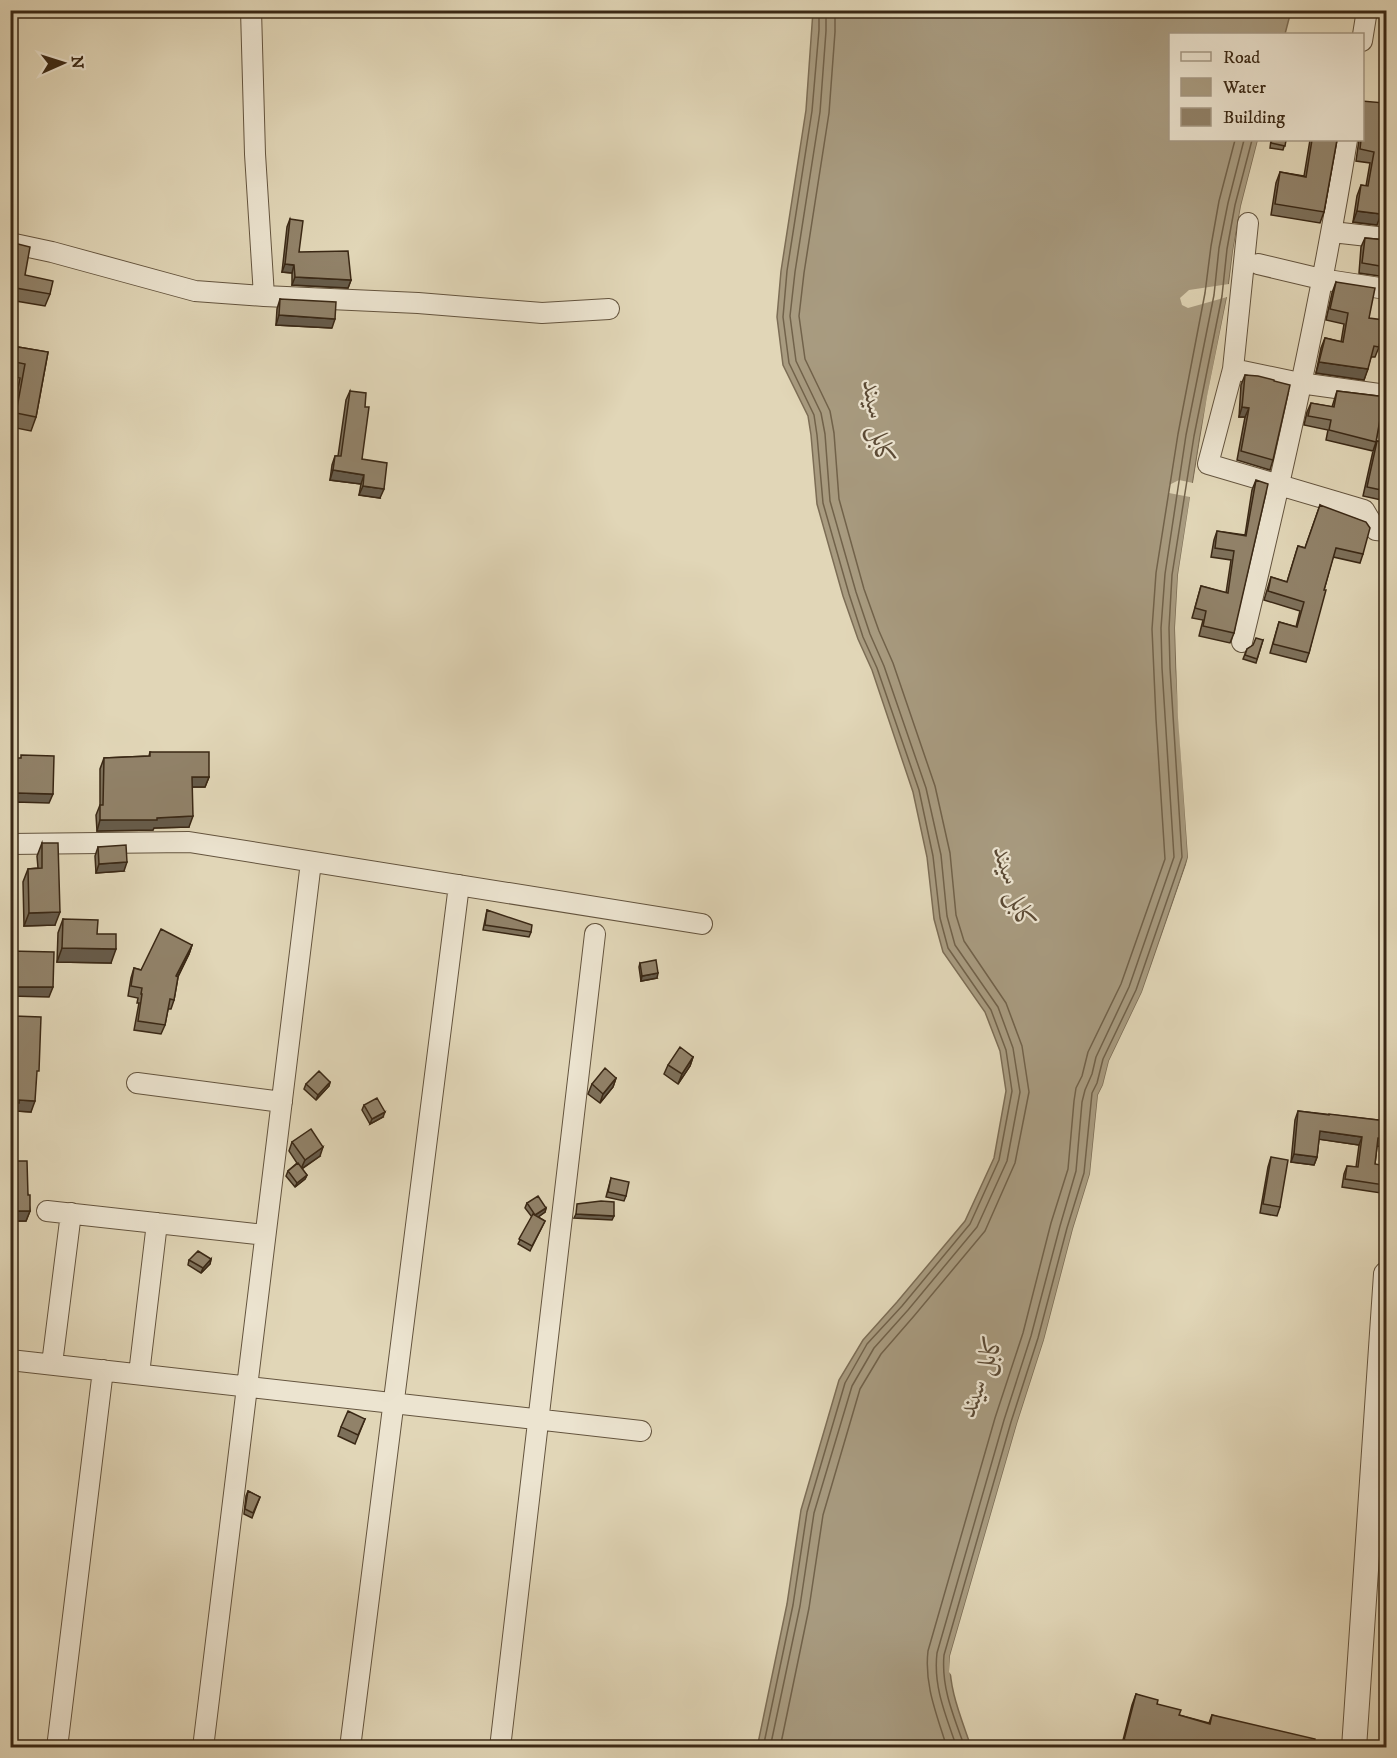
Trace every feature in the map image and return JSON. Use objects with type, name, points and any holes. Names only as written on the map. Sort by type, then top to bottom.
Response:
[{"type":"street","points":[[250,10],[255,154],[264,296]]},
{"type":"street","points":[[1363,33],[1367,10]]},
{"type":"street","points":[[1242,642],[1280,486],[1332,232],[1347,141]]},
{"type":"street","points":[[1248,223],[1233,369],[1208,464],[1364,510],[1376,530],[1386,531]]},
{"type":"street","points":[[1332,232],[1386,238]]},
{"type":"street","points":[[10,243],[52,252],[195,291],[418,303],[542,313],[609,309]]},
{"type":"street","points":[[1258,264],[1321,279],[1386,289]]},
{"type":"street","points":[[1233,369],[1300,383],[1386,395]]},
{"type":"street","points":[[10,844],[189,842],[702,924]]},
{"type":"street","points":[[203,1748],[311,862]]},
{"type":"street","points":[[350,1748],[459,885]]},
{"type":"street","points":[[500,1748],[595,934]]},
{"type":"street","points":[[137,1083],[282,1102]]},
{"type":"street","points":[[47,1210],[265,1235]]},
{"type":"street","points":[[52,1364],[71,1213]]},
{"type":"street","points":[[139,1374],[158,1223]]},
{"type":"street","points":[[1354,1748],[1386,1274]]},
{"type":"street","points":[[10,1360],[641,1431]]},
{"type":"street","points":[[57,1748],[103,1370]]},
{"type":"water","name":"کابل سيند","points":[[813,11],[1291,11],[1285,33],[1169,33],[1169,141],[1258,141],[1241,206],[1178,575],[1175,628],[1176,668],[1188,857],[1142,992],[1109,1061],[1098,1095],[1090,1174],[1044,1340],[1017,1424],[950,1656],[953,1691],[971,1747],[757,1748],[787,1604],[801,1510],[839,1380],[863,1340],[965,1221],[994,1158],[1006,1091],[1000,1051],[985,1012],[943,952],[934,919],[927,857],[913,792],[872,670],[843,596],[817,504],[808,416],[783,365],[777,317],[781,271],[806,110]]},
{"type":"pier","points":[[1258,141],[1261,141],[1244,207],[1181,576],[1178,628],[1181,718],[1191,857],[1144,993],[1111,1063],[1106,1086],[1101,1096],[1092,1175],[1047,1341],[1019,1425],[953,1657],[953,1677],[949,1672],[950,1656],[1017,1424],[1044,1340],[1090,1174],[1098,1095],[1109,1061],[1142,992],[1188,857],[1178,718],[1175,628],[1178,575],[1190,497],[1169,493],[1169,485],[1179,480],[1193,483],[1207,396],[1227,297],[1188,308],[1182,305],[1180,298],[1189,290],[1229,284],[1241,206]]},
{"type":"building","points":[[1386,97],[1386,179],[1381,214],[1357,211],[1361,185],[1368,186],[1374,152],[1360,149],[1361,141],[1364,141],[1364,101],[1384,103]]},
{"type":"building","points":[[1272,141],[1286,141],[1285,146],[1271,143]]},
{"type":"building","points":[[1312,141],[1337,141],[1324,212],[1275,204],[1280,172],[1306,177]]},
{"type":"building","points":[[290,219],[303,221],[299,252],[348,251],[351,280],[295,277],[294,265],[285,264]]},
{"type":"building","points":[[1365,238],[1386,240],[1386,267],[1362,263]]},
{"type":"building","points":[[10,242],[30,247],[25,275],[53,281],[50,294],[10,287]]},
{"type":"building","points":[[1336,282],[1375,288],[1369,318],[1384,320],[1379,347],[1374,346],[1368,369],[1319,362],[1325,338],[1343,342],[1348,313],[1330,309]]},
{"type":"building","points":[[280,299],[336,302],[335,319],[279,315]]},
{"type":"building","points":[[18,347],[48,352],[36,417],[16,413],[25,364],[15,362]]},
{"type":"building","points":[[1245,375],[1258,376],[1290,385],[1273,460],[1241,451],[1249,408],[1242,407]]},
{"type":"building","points":[[350,391],[366,393],[365,407],[369,407],[362,459],[387,463],[384,489],[363,486],[364,475],[333,470],[335,456],[341,456]]},
{"type":"building","points":[[1337,391],[1386,397],[1386,416],[1381,414],[1376,442],[1329,430],[1331,420],[1308,416],[1311,403],[1334,407]]},
{"type":"building","points":[[1377,441],[1386,443],[1386,491],[1367,487]]},
{"type":"building","points":[[1256,480],[1268,484],[1234,633],[1203,626],[1206,611],[1195,608],[1201,586],[1228,593],[1234,551],[1215,548],[1217,531],[1246,536]]},
{"type":"building","points":[[1320,505],[1366,522],[1370,528],[1363,554],[1336,548],[1309,653],[1273,644],[1279,622],[1297,627],[1304,602],[1268,591],[1271,577],[1287,582],[1298,546],[1305,548]]},
{"type":"building","points":[[1256,638],[1263,640],[1257,659],[1245,655]]},
{"type":"building","points":[[150,752],[209,752],[209,777],[192,777],[193,816],[157,818],[157,820],[100,820],[100,805],[103,805],[104,758],[150,756]]},
{"type":"building","points":[[21,755],[54,756],[53,794],[17,793],[16,798],[13,798],[14,823],[10,824],[10,758],[21,758]]},
{"type":"building","points":[[42,843],[58,843],[60,912],[29,913],[28,869],[42,868]]},
{"type":"building","points":[[126,845],[127,862],[99,864],[98,847]]},
{"type":"building","points":[[487,910],[532,925],[531,932],[485,925]]},
{"type":"building","points":[[63,919],[98,920],[97,934],[116,934],[116,949],[62,948]]},
{"type":"building","points":[[161,929],[192,945],[176,976],[178,977],[174,1000],[170,999],[165,1025],[138,1021],[142,988],[131,986],[134,968],[141,970]]},
{"type":"building","points":[[10,951],[54,952],[53,987],[10,987]]},
{"type":"building","points":[[656,960],[658,973],[642,976],[640,963]]},
{"type":"building","points":[[14,1016],[41,1017],[39,1071],[37,1071],[35,1101],[19,1100],[19,1103],[16,1103],[15,1161],[27,1161],[30,1211],[10,1211],[10,1072],[12,1072]]},
{"type":"building","points":[[680,1047],[693,1057],[682,1074],[668,1065]]},
{"type":"building","points":[[605,1068],[616,1078],[603,1094],[592,1084]]},
{"type":"building","points":[[319,1071],[330,1082],[318,1095],[306,1084]]},
{"type":"building","points":[[377,1098],[385,1112],[372,1119],[364,1105]]},
{"type":"building","points":[[1298,1111],[1386,1121],[1386,1139],[1378,1138],[1375,1164],[1386,1166],[1384,1185],[1345,1179],[1347,1166],[1358,1167],[1362,1137],[1320,1131],[1317,1157],[1294,1154]]},
{"type":"building","points":[[311,1129],[323,1147],[305,1160],[292,1142]]},
{"type":"building","points":[[1271,1157],[1288,1160],[1280,1207],[1263,1204]]},
{"type":"building","points":[[298,1163],[307,1175],[297,1183],[288,1171]]},
{"type":"building","points":[[611,1178],[629,1182],[626,1196],[608,1192]]},
{"type":"building","points":[[538,1196],[546,1208],[535,1215],[527,1203]]},
{"type":"building","points":[[614,1202],[614,1216],[576,1214],[577,1204]]},
{"type":"building","points":[[533,1214],[545,1221],[532,1246],[519,1239]]},
{"type":"building","points":[[198,1251],[211,1259],[203,1268],[189,1260]]},
{"type":"building","points":[[348,1411],[365,1419],[358,1435],[341,1427]]},
{"type":"building","points":[[248,1491],[260,1497],[253,1513],[245,1509]]},
{"type":"building","points":[[1136,1694],[1158,1700],[1157,1704],[1181,1710],[1179,1715],[1210,1724],[1212,1715],[1315,1739],[1313,1748],[1179,1748],[1172,1746],[1172,1748],[1153,1748],[1124,1740]]}]
